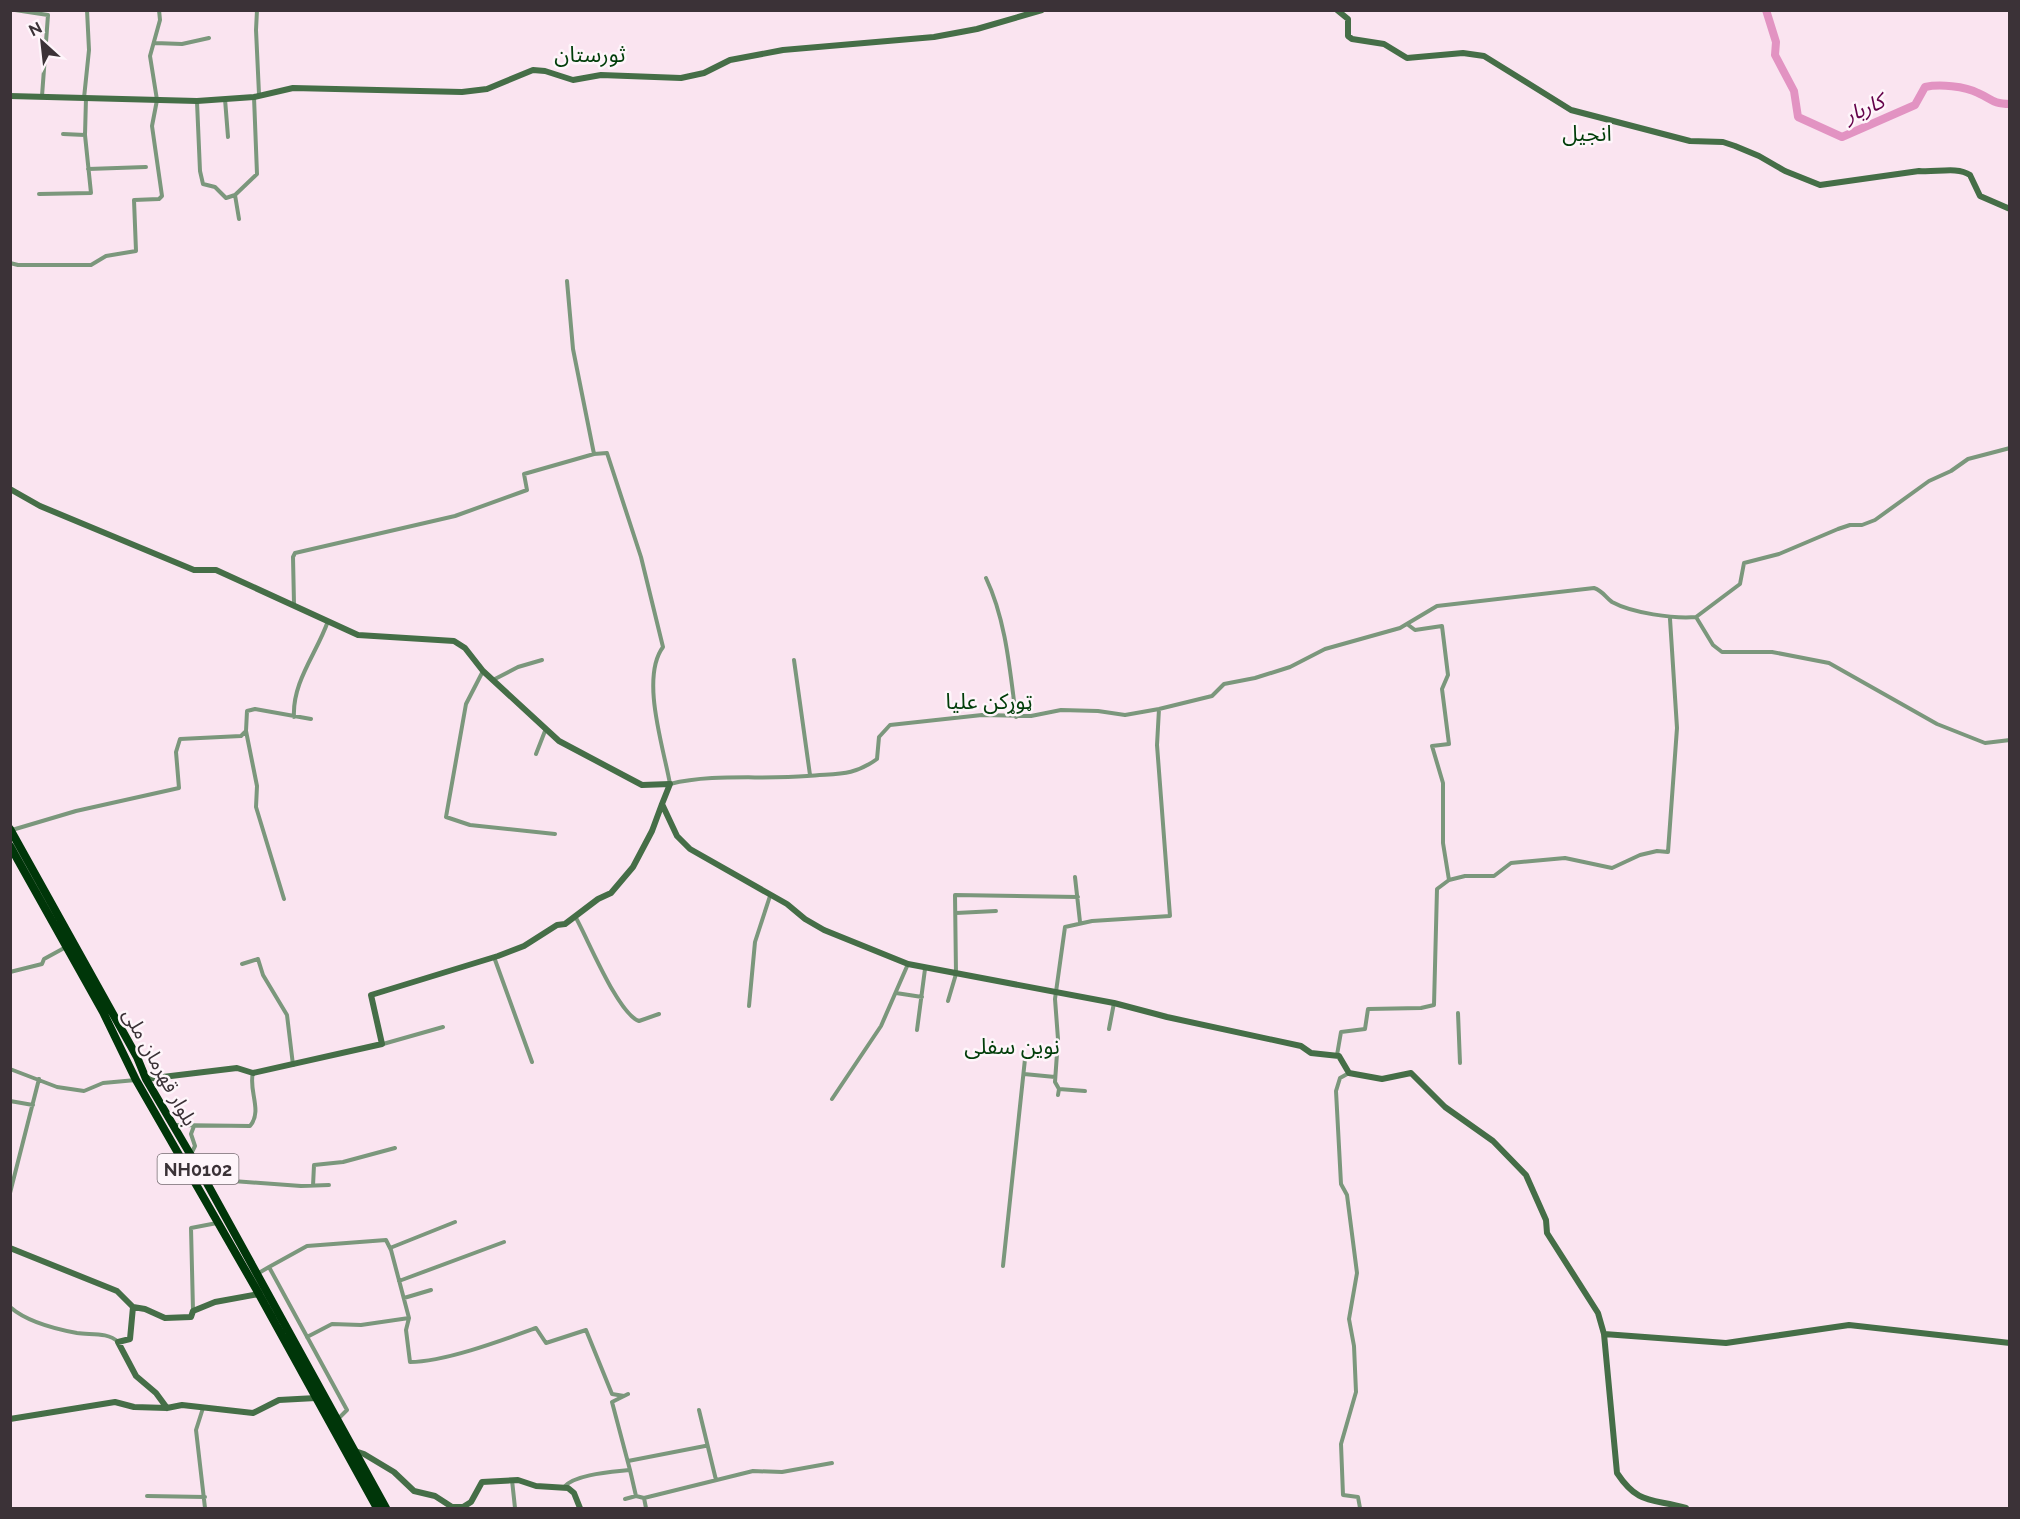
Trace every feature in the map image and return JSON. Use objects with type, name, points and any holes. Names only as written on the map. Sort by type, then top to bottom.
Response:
[{"type":"highway","name":"بلوار قهرمان ملی","points":[[11,830],[137,1057],[146,1079],[203,1176],[386,1509]]},
{"type":"highway","name":"بلوار قهرمان ملی","points":[[10,846],[67,947],[136,1080],[259,1294],[376,1509]]},
{"type":"street","points":[[15,10],[48,15],[42,96]]},
{"type":"street","points":[[39,194],[90,193],[85,135],[89,50],[87,10]]},
{"type":"street","points":[[10,263],[18,265],[91,265],[106,256],[136,251],[134,200],[159,199],[162,196],[152,126],[157,100],[150,56],[155,43],[159,10]]},
{"type":"street","points":[[197,101],[203,182],[205,186],[216,187],[226,198],[235,195],[257,174],[257,10]]},
{"type":"street","points":[[10,96],[197,101],[257,95],[293,88],[462,92],[487,89],[533,70],[545,70],[573,80],[601,75],[681,78],[704,73],[730,60],[783,50],[934,37],[1042,10]]},
{"type":"street","points":[[1337,10],[1348,19],[1348,36],[1352,39],[1384,44],[1407,58],[1463,53],[1484,56],[1571,110],[1689,141],[1729,144],[1820,185],[1919,171],[1935,173],[1959,170],[1970,175],[1980,196],[2010,209]]},
{"type":"street","points":[[155,43],[182,44],[208,38]]},
{"type":"street","points":[[225,99],[228,137]]},
{"type":"street","points":[[63,134],[85,135]]},
{"type":"street","points":[[88,169],[146,167]]},
{"type":"street","points":[[235,195],[239,219]]},
{"type":"street","points":[[567,281],[573,350],[594,454]]},
{"type":"street","points":[[10,489],[40,506],[194,570],[216,570],[358,635],[454,641],[465,648],[483,671],[545,730],[579,753],[642,785],[670,784],[693,778],[834,776],[868,765],[877,759],[879,737],[891,725],[982,715],[1016,717],[1047,715],[1061,710],[1098,711],[1125,715],[1159,709],[1212,696],[1224,684],[1255,678],[1290,667],[1325,649],[1407,624],[1437,606],[1594,588],[1601,590],[1612,601],[1670,619],[1696,617],[1734,591],[1740,584],[1744,563],[1779,554],[1844,526],[1862,525],[1875,520],[1929,481],[1951,471],[1968,459],[2010,448]]},
{"type":"street","points":[[294,604],[295,553],[455,516],[527,490],[524,474],[594,454],[607,453],[651,590],[663,647],[656,656],[654,715],[670,784],[652,831],[633,867],[611,893],[524,946],[371,995],[382,1044]]},
{"type":"street","points":[[986,578],[993,592],[1010,665],[1016,717]]},
{"type":"street","points":[[1696,617],[1713,645],[1722,652],[1772,652],[1829,663],[1937,724],[1985,743],[2010,740]]},
{"type":"street","points":[[1348,1073],[1337,1055],[1341,1032],[1365,1029],[1368,1009],[1421,1008],[1434,1005],[1437,889],[1449,880],[1465,876],[1494,876],[1511,863],[1565,858],[1612,868],[1657,850],[1668,852],[1677,728],[1670,619]]},
{"type":"street","points":[[294,717],[293,703],[305,668],[328,621]]},
{"type":"street","points":[[1407,624],[1415,630],[1442,626],[1448,675],[1442,689],[1449,744],[1432,746],[1443,783],[1443,843],[1449,880]]},
{"type":"street","points":[[493,680],[518,667],[542,660]]},
{"type":"street","points":[[794,660],[810,775]]},
{"type":"street","points":[[483,671],[466,704],[446,817],[470,825],[555,834]]},
{"type":"street","points":[[284,899],[256,807],[257,786],[246,731],[247,711],[255,709],[311,719]]},
{"type":"street","points":[[1080,922],[1170,916],[1157,745],[1159,709]]},
{"type":"street","points":[[536,754],[545,730]]},
{"type":"street","points":[[11,830],[76,811],[179,788],[176,752],[180,739],[242,736],[246,731]]},
{"type":"street","points":[[662,804],[678,836],[690,849],[824,930],[908,964],[1114,1003],[1301,1046],[1311,1053],[1337,1055]]},
{"type":"street","points":[[1058,1095],[1059,1089],[1055,1077],[1058,1038],[1055,999],[1058,994],[1065,927],[1079,926],[1080,922],[1075,877]]},
{"type":"street","points":[[749,1006],[755,942],[770,896]]},
{"type":"street","points":[[948,1001],[956,974],[955,896],[1078,897]]},
{"type":"street","points":[[956,913],[996,911]]},
{"type":"street","points":[[575,916],[600,963],[607,983],[628,1016],[639,1021],[659,1014]]},
{"type":"street","points":[[10,972],[42,964],[44,959],[67,947]]},
{"type":"street","points":[[494,957],[532,1062]]},
{"type":"street","points":[[242,964],[258,959],[263,975],[287,1015],[293,1066]]},
{"type":"street","points":[[832,1099],[880,1026],[908,964]]},
{"type":"street","points":[[917,1030],[925,969]]},
{"type":"street","points":[[896,993],[922,997]]},
{"type":"street","points":[[1109,1029],[1114,1003]]},
{"type":"street","points":[[1458,1013],[1460,1063]]},
{"type":"street","points":[[10,1069],[57,1087],[84,1091],[103,1083],[237,1068],[253,1074],[382,1044],[443,1027]]},
{"type":"street","points":[[1003,1266],[1025,1059]]},
{"type":"street","points":[[1360,1509],[1358,1497],[1343,1495],[1341,1486],[1341,1444],[1356,1392],[1354,1346],[1349,1319],[1357,1273],[1347,1196],[1341,1184],[1336,1091],[1340,1078],[1348,1073],[1382,1079],[1411,1073],[1445,1107],[1493,1141],[1526,1175],[1546,1220],[1547,1233],[1598,1313],[1604,1334],[1617,1473],[1628,1490],[1639,1498],[1686,1509]]},
{"type":"street","points":[[172,1125],[250,1126],[253,1123],[256,1102],[251,1081],[253,1074]]},
{"type":"street","points":[[1024,1074],[1055,1077]]},
{"type":"street","points":[[10,1193],[39,1079]]},
{"type":"street","points":[[1059,1089],[1085,1091]]},
{"type":"street","points":[[10,1101],[33,1105]]},
{"type":"street","points":[[190,1155],[195,1146],[191,1134],[194,1125]]},
{"type":"street","points":[[314,1186],[315,1165],[343,1162],[395,1148]]},
{"type":"street","points":[[193,1178],[203,1176],[314,1186],[329,1185]]},
{"type":"street","points":[[390,1248],[455,1222]]},
{"type":"street","points":[[10,1248],[117,1291],[133,1307],[145,1309],[165,1318],[191,1317],[193,1311],[191,1228],[219,1223]]},
{"type":"street","points":[[257,1274],[307,1246],[386,1240],[409,1318],[406,1330],[410,1362],[423,1362],[536,1328],[546,1343],[586,1330],[612,1394],[626,1395],[612,1402],[636,1496]]},
{"type":"street","points":[[399,1281],[504,1242]]},
{"type":"street","points":[[269,1268],[347,1410],[337,1419]]},
{"type":"street","points":[[404,1298],[431,1290]]},
{"type":"street","points":[[193,1311],[215,1302],[259,1294]]},
{"type":"street","points":[[10,1306],[21,1316],[76,1332],[103,1334],[118,1342],[136,1376],[156,1393],[167,1408]]},
{"type":"street","points":[[118,1342],[130,1339],[133,1307]]},
{"type":"street","points":[[307,1337],[332,1324],[361,1325],[409,1318]]},
{"type":"street","points":[[1604,1334],[1726,1343],[1849,1325],[2010,1343]]},
{"type":"street","points":[[10,1419],[115,1402],[134,1407],[167,1408],[182,1405],[253,1413],[279,1400],[316,1398]]},
{"type":"street","points":[[203,1408],[196,1430],[205,1509]]},
{"type":"street","points":[[699,1410],[705,1446],[716,1480]]},
{"type":"street","points":[[628,1461],[641,1456],[705,1446]]},
{"type":"street","points":[[343,1447],[353,1449],[394,1472],[414,1491],[435,1496],[452,1507],[463,1507],[471,1502],[482,1482],[512,1480],[536,1486],[564,1487],[574,1493],[580,1509]]},
{"type":"street","points":[[625,1499],[636,1496],[644,1498],[753,1472],[782,1472],[832,1463]]},
{"type":"street","points":[[564,1487],[569,1481],[606,1472],[630,1470]]},
{"type":"street","points":[[512,1480],[515,1509]]},
{"type":"street","points":[[147,1496],[205,1497]]},
{"type":"street","points":[[644,1498],[646,1509]]},
{"type":"waterway","name":"کاربار","points":[[1766,10],[1776,42],[1775,55],[1794,91],[1798,117],[1842,137],[1915,105],[1925,87],[1959,87],[1996,102],[2010,104]]},
{"type":"district","name":"ثورستان","points":[[590,54]]},
{"type":"district","name":"انجيل","points":[[1587,133]]},
{"type":"district","name":"ټوړکن علیا","points":[[989,701]]},
{"type":"district","name":"نوین سفلى","points":[[1012,1046]]}]
